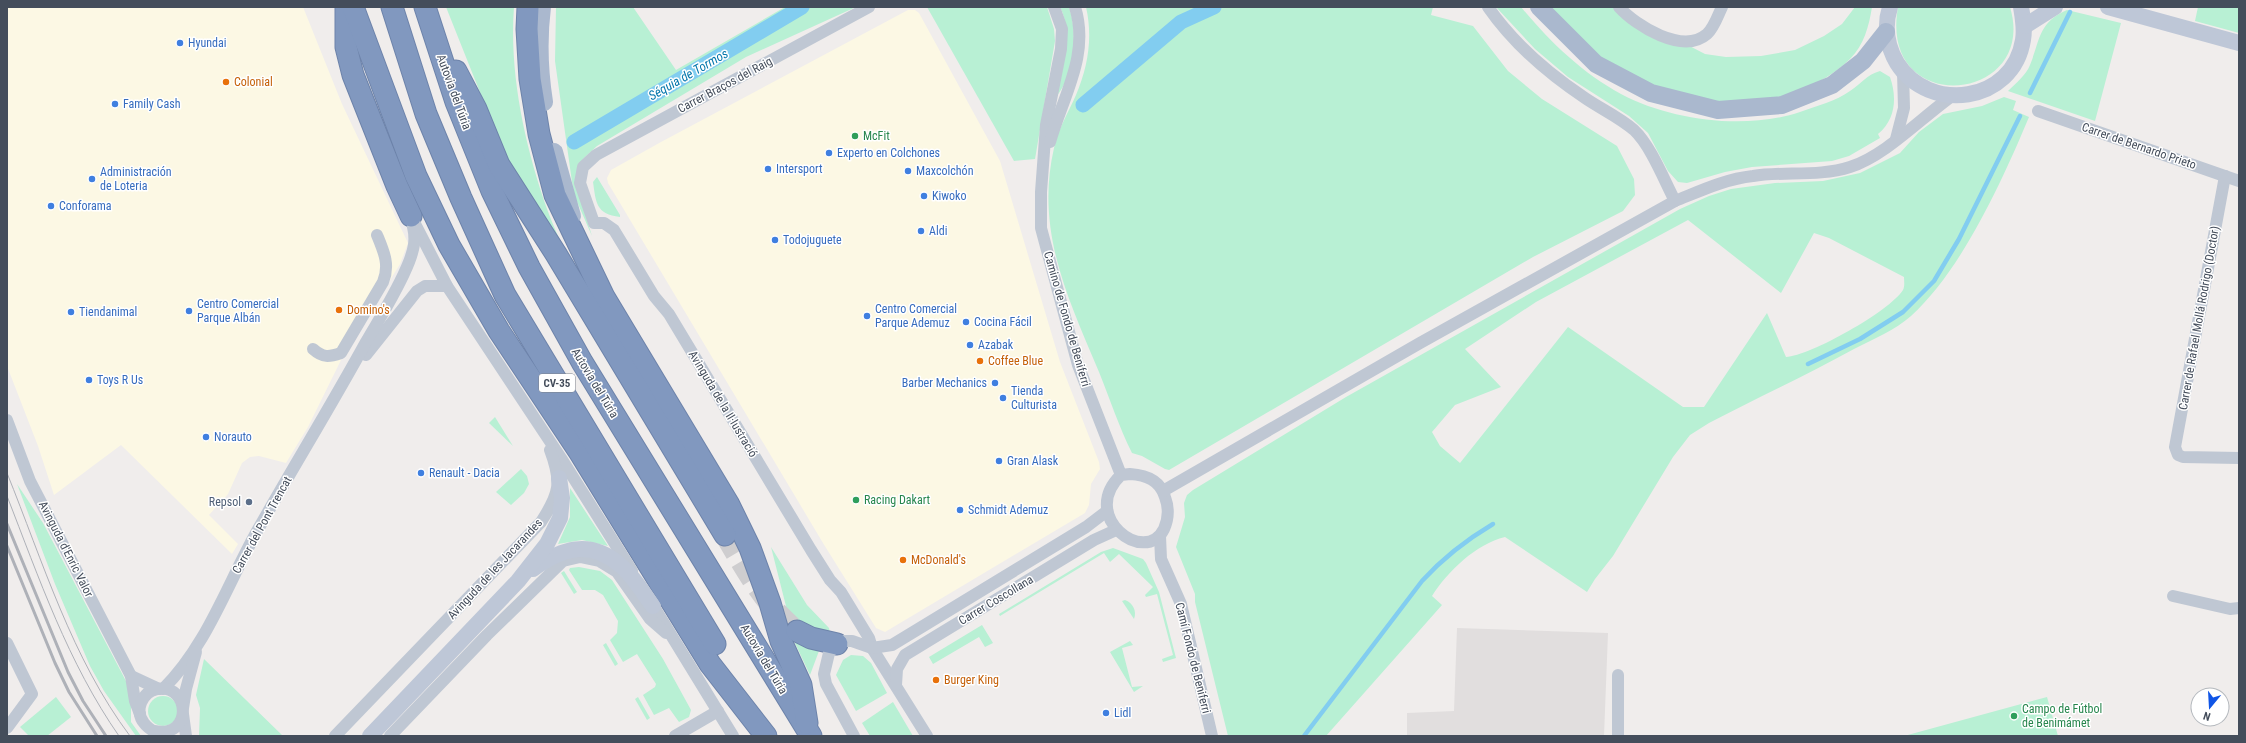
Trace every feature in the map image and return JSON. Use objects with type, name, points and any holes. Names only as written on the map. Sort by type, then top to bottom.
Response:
[{"type":"highway","points":[[346,7],[346,46],[353,76],[397,186],[411,216]]},
{"type":"highway","name":"CV-35","points":[[392,7],[426,114],[461,198],[505,294],[554,379],[771,736]]},
{"type":"highway","points":[[528,7],[530,79],[539,134],[556,195],[604,297],[729,505],[750,548],[770,603],[781,641],[802,685],[810,734]]},
{"type":"highway","points":[[426,10],[476,109],[499,166],[556,254],[725,535]]},
{"type":"highway","name":"Autovia del Túria","points":[[426,10],[456,102],[492,190],[529,267],[582,362],[810,734]]},
{"type":"highway","points":[[356,12],[416,176],[449,245],[499,330],[580,453],[710,664],[766,736]]},
{"type":"highway","points":[[797,631],[811,638],[837,644]]},
{"type":"main road","points":[[542,7],[539,32],[540,78],[548,129],[582,250]]},
{"type":"main road","points":[[1539,7],[1596,64],[1651,93],[1718,110],[1782,105],[1832,85],[1863,61],[1886,32]]},
{"type":"street","name":"Carrer Braços del Raig","points":[[583,167],[596,155],[869,7]]},
{"type":"street","name":"Camino de Fondo de Beniferri","points":[[1054,7],[1062,29],[1061,49],[1046,125],[1045,158],[1041,192],[1042,228],[1078,366],[1120,475]]},
{"type":"street","name":"Camino de Fondo de Beniferri","points":[[1045,158],[1080,52],[1081,24],[1075,7]]},
{"type":"street","points":[[1488,7],[1520,45],[1549,71],[1585,98],[1635,131],[1653,158],[1675,201]]},
{"type":"street","points":[[1619,7],[1627,16],[1665,38],[1684,41],[1694,41],[1707,35],[1722,7]]},
{"type":"street","points":[[1890,7],[1886,32],[1891,54],[1903,72],[1925,89],[1952,96],[1968,95],[1984,90],[1998,82],[2009,71],[2018,57],[2023,42],[2025,26],[2021,7]]},
{"type":"street","points":[[2025,26],[2055,7]]},
{"type":"street","points":[[2108,7],[2239,43]]},
{"type":"street","points":[[1896,139],[1904,108],[1903,72]]},
{"type":"street","points":[[1163,491],[1420,343],[1675,201],[1716,184],[1752,176],[1823,172],[1849,167],[1872,157],[1952,96]]},
{"type":"street","name":"Carrer de Bernardo Prieto","points":[[2038,111],[2239,181]]},
{"type":"street","name":"Avinguda de la Il·lustració","points":[[583,167],[580,183],[594,223],[604,223],[614,230],[654,296],[669,314],[830,580],[842,592],[869,638],[872,648],[896,684],[927,736]]},
{"type":"street","name":"Carrer de Rafael Mollá Rodrigo (Doctor)","points":[[2225,176],[2175,446],[2178,455],[2183,457],[2239,458]]},
{"type":"street","points":[[411,216],[447,286],[584,493],[733,736]]},
{"type":"street","points":[[341,388],[409,262],[416,237],[411,216]]},
{"type":"street","points":[[313,350],[320,356],[330,357],[341,353],[383,282],[387,272],[387,264],[377,235]]},
{"type":"street","points":[[341,388],[404,304],[417,291],[425,286],[447,286]]},
{"type":"street","name":"Carrer del Pont Trencat","points":[[161,689],[177,676],[200,640],[255,535],[341,388]]},
{"type":"street","points":[[525,403],[544,438],[559,478]]},
{"type":"street","name":"Avinguda d'Enric Valor","points":[[7,420],[30,481],[131,676],[135,701],[140,714]]},
{"type":"street","points":[[1130,474],[1147,477],[1156,482],[1163,491],[1168,514],[1160,536],[1144,543],[1135,542],[1116,530],[1107,511],[1109,490],[1120,475],[1130,474]]},
{"type":"street","name":"Avinguda de les Jacarandes","points":[[370,736],[518,581],[547,544],[558,526],[562,508],[559,478]]},
{"type":"street","name":"Avinguda de les Jacarandes","points":[[335,736],[541,522],[552,504],[559,478]]},
{"type":"street","name":"Carrer Coscollana","points":[[872,648],[892,645],[1086,527],[1107,511]]},
{"type":"street","name":"Carrer Coscollana","points":[[896,684],[897,669],[905,655],[1094,540],[1116,530]]},
{"type":"street","name":"Camí Fondo de Beniferri","points":[[1160,536],[1161,559],[1180,604],[1212,736]]},
{"type":"street","name":"Camí Fondo de Beniferri","points":[[1144,543],[1161,559]]},
{"type":"street","name":"Avinguda de les Jacarandes","points":[[518,581],[560,552],[582,548],[597,551],[621,565],[653,606]]},
{"type":"street","points":[[390,736],[557,564],[580,557],[599,562],[616,572],[650,619],[673,638]]},
{"type":"street","points":[[2173,596],[2230,609],[2239,608]]},
{"type":"street","name":"Carrer del Pont Trencat","points":[[183,711],[189,677],[200,640]]},
{"type":"street","points":[[854,736],[826,684],[826,664],[830,653],[837,644],[852,641],[872,648]]},
{"type":"street","points":[[7,643],[32,694],[7,728]]},
{"type":"street","points":[[1618,675],[1618,736]]},
{"type":"street","points":[[131,676],[161,689],[172,691],[178,696],[183,711],[186,736]]},
{"type":"street","points":[[161,689],[152,690],[142,700],[140,714],[142,721],[157,734],[173,729],[181,720],[183,711]]},
{"type":"street","points":[[675,736],[718,711]]},
{"type":"shaded area","name":"Centro Comercial Parque Albán","points":[[7,7],[303,7],[342,104],[408,243],[400,264],[342,358],[308,427],[286,463],[259,456],[250,457],[242,463],[228,494],[209,515],[238,544],[232,554],[121,445],[54,495],[38,446],[7,366]]},
{"type":"shaded area","name":"Centro Comercial Parque Ademuz","points":[[908,10],[915,10],[919,13],[1000,161],[1060,362],[1099,462],[1100,469],[1091,484],[1089,505],[1085,513],[885,632],[876,628],[823,543],[608,183],[607,178],[611,170],[661,142]]},
{"type":"shaded area","points":[[1457,628],[1608,633],[1604,736],[1407,736],[1407,713],[1454,711]]},
{"type":"green space","points":[[446,7],[514,7],[514,58],[520,110],[539,185],[547,209],[571,265],[507,160]]},
{"type":"green space","points":[[556,7],[633,7],[676,70],[785,7],[856,7],[746,57],[597,146],[583,159],[575,181],[592,236],[575,197],[572,182],[555,61]]},
{"type":"green space","points":[[927,7],[1047,7],[1054,29],[1055,41],[1035,159],[1014,161]]},
{"type":"green space","points":[[1060,7],[1069,7],[1072,18],[1074,41],[1068,76],[1057,96],[1067,40],[1064,18]]},
{"type":"green space","points":[[1086,7],[1433,7],[1431,15],[1473,26],[1508,71],[1542,99],[1617,146],[1634,179],[1635,195],[1623,211],[1533,257],[1169,470],[1165,469],[1142,456],[1132,453],[1127,443],[1066,290],[1052,236],[1049,208],[1049,178],[1056,141],[1084,74],[1089,41]]},
{"type":"green space","points":[[1496,7],[1521,7],[1555,44],[1593,76],[1621,94],[1663,111],[1709,120],[1756,121],[1779,118],[1839,98],[1871,75],[1880,71],[1890,77],[1894,92],[1892,115],[1884,128],[1878,134],[1880,138],[1849,156],[1832,161],[1752,167],[1725,172],[1687,183],[1678,182],[1668,171],[1648,133],[1629,116],[1568,77],[1535,49]]},
{"type":"green space","points":[[1547,7],[1614,7],[1705,54],[1726,57],[1761,56],[1795,50],[1824,36],[1842,24],[1855,7],[1872,7],[1867,28],[1859,48],[1855,54],[1839,69],[1825,78],[1796,92],[1780,97],[1748,103],[1733,103],[1705,101],[1678,95],[1651,86],[1626,74],[1594,52]]},
{"type":"green space","points":[[1898,7],[2010,7],[2013,39],[2002,63],[1982,79],[1957,85],[1932,82],[1911,68],[1898,43]]},
{"type":"green space","points":[[2198,7],[2239,7],[2239,33],[2195,21]]},
{"type":"green space","points":[[2067,10],[2121,23],[2095,121],[2008,91],[2028,69],[2038,40],[2045,26],[2050,20]]},
{"type":"green space","points":[[2004,97],[2016,101],[2013,110],[2029,117],[1994,195],[1964,249],[1930,297],[1911,316],[1891,330],[1709,423],[1690,435],[1673,457],[1613,556],[1587,592],[1505,537],[1494,541],[1473,552],[1446,577],[1432,596],[1442,605],[1326,736],[1228,736],[1195,602],[1195,594],[1176,547],[1185,517],[1184,503],[1187,495],[1346,397],[1680,209],[1709,196],[1731,189],[1775,183],[1823,181],[1860,173],[1900,153],[1919,132],[1943,114],[1982,106]],"holes":[[[1688,220],[1781,293],[1814,233],[1829,238],[1904,277],[1903,290],[1883,309],[1849,331],[1813,349],[1797,355],[1786,357],[1767,313],[1704,407],[1683,407],[1568,327],[1460,463],[1440,446],[1432,432],[1455,405],[1501,387],[1465,349],[1536,302]]]},
{"type":"green space","points":[[597,177],[620,217],[606,213],[599,206],[595,196],[593,182]]},
{"type":"green space","points":[[495,417],[513,446],[489,423]]},
{"type":"green space","points":[[521,469],[527,476],[529,484],[524,493],[511,505],[496,492]]},
{"type":"green space","points":[[17,484],[43,523],[127,683],[131,699],[131,722],[141,736],[136,736],[104,691],[90,666],[55,584]]},
{"type":"green space","points":[[570,488],[608,546],[582,540],[558,544],[570,517]]},
{"type":"green space","points":[[771,547],[807,605],[829,628],[830,633],[799,626],[789,618]]},
{"type":"green space","points":[[1113,548],[1143,559],[1146,563],[1159,592],[1176,658],[1163,662],[1162,659],[1173,655],[1157,594],[1146,597],[1145,595],[1153,587],[1119,554],[1110,562],[1104,553],[1000,616],[999,614],[1101,552]]},
{"type":"green space","points":[[579,567],[600,571],[612,580],[663,659],[691,710],[689,717],[679,722],[669,708],[654,715],[643,695],[655,687],[656,684],[637,654],[623,662],[610,640],[617,633],[618,621],[603,595],[595,590],[582,590],[569,570],[570,568]]},
{"type":"green space","points":[[564,571],[577,592],[574,594],[561,573]]},
{"type":"green space","points":[[1125,600],[1134,608],[1134,619],[1122,601]]},
{"type":"green space","points":[[982,625],[993,643],[985,647],[979,637],[933,664],[929,657]]},
{"type":"green space","points":[[794,641],[819,651],[810,675]]},
{"type":"green space","points":[[1130,641],[1133,645],[1122,648],[1132,687],[1143,686],[1134,692],[1110,652]]},
{"type":"green space","points":[[606,643],[618,664],[615,666],[603,645]]},
{"type":"green space","points":[[851,655],[863,656],[871,663],[887,693],[856,711],[836,675],[843,660]]},
{"type":"green space","points":[[204,659],[283,736],[199,736],[200,708],[196,695]]},
{"type":"green space","points":[[163,696],[169,697],[177,705],[177,717],[169,725],[163,726],[157,725],[149,717],[148,711],[149,705],[157,697]]},
{"type":"green space","points":[[56,697],[71,717],[47,736],[29,736],[20,727]]},
{"type":"green space","points":[[638,697],[650,718],[647,720],[635,699]]},
{"type":"green space","name":"Campo de Fútbol de Benimámet","points":[[2047,697],[2058,736],[1904,736]]},
{"type":"green space","points":[[893,702],[913,736],[870,736],[862,723]]},
{"type":"waterway","name":"Séquia de Tormos","points":[[574,142],[802,7]]},
{"type":"waterway","points":[[1083,105],[1181,22],[1214,7]]},
{"type":"waterway","points":[[2030,93],[2070,12]]},
{"type":"waterway","points":[[1808,364],[1860,339],[1903,312],[1934,281],[1959,239],[2020,116]]},
{"type":"waterway","points":[[1304,736],[1422,581],[1455,550],[1473,536],[1493,524]]},
{"type":"tunnel","points":[[725,535],[756,586],[774,609],[797,631]]},
{"type":"tram line","points":[[7,473],[46,575],[75,642],[91,675],[130,736]]},
{"type":"tram line","points":[[7,496],[43,589],[70,650],[84,679],[119,736]]},
{"type":"railway","points":[[7,524],[68,672],[83,701],[106,736]]},
{"type":"railway","points":[[7,546],[55,663],[69,692],[97,736]]},
{"type":"place","name":"Hyundai","points":[[180,43]]},
{"type":"place","name":"Colonial","points":[[226,82]]},
{"type":"place","name":"Family Cash","points":[[115,104]]},
{"type":"place","name":"McFit","points":[[855,136]]},
{"type":"place","name":"Experto en Colchones","points":[[829,153]]},
{"type":"place","name":"Intersport","points":[[768,169]]},
{"type":"place","name":"Maxcolchón","points":[[908,171]]},
{"type":"place","name":"Administración de Loteria","points":[[92,179]]},
{"type":"place","name":"Kiwoko","points":[[924,196]]},
{"type":"place","name":"Conforama","points":[[51,206]]},
{"type":"place","name":"Aldi","points":[[921,231]]},
{"type":"place","name":"Todojuguete","points":[[775,240]]},
{"type":"place","name":"Domino's","points":[[339,310]]},
{"type":"place","name":"Centro Comercial Parque Albán","points":[[189,311]]},
{"type":"place","name":"Tiendanimal","points":[[71,312]]},
{"type":"place","name":"Centro Comercial Parque Ademuz","points":[[867,316]]},
{"type":"place","name":"Cocina Fácil","points":[[966,322]]},
{"type":"place","name":"Azabak","points":[[970,345]]},
{"type":"place","name":"Coffee Blue","points":[[980,361]]},
{"type":"place","name":"Toys R Us","points":[[89,380]]},
{"type":"place","name":"Barber Mechanics","points":[[995,383]]},
{"type":"place","name":"Tienda Culturista","points":[[1003,398]]},
{"type":"place","name":"Norauto","points":[[206,437]]},
{"type":"place","name":"Gran Alask","points":[[999,461]]},
{"type":"place","name":"Renault - Dacia","points":[[421,473]]},
{"type":"place","name":"Racing Dakart","points":[[856,500]]},
{"type":"place","name":"Repsol","points":[[249,502]]},
{"type":"place","name":"Schmidt Ademuz","points":[[960,510]]},
{"type":"place","name":"McDonald's","points":[[903,560]]},
{"type":"place","name":"Burger King","points":[[936,680]]},
{"type":"place","name":"Lidl","points":[[1106,713]]},
{"type":"place","name":"Campo de Fútbol de Benimámet","points":[[2014,716]]}]
